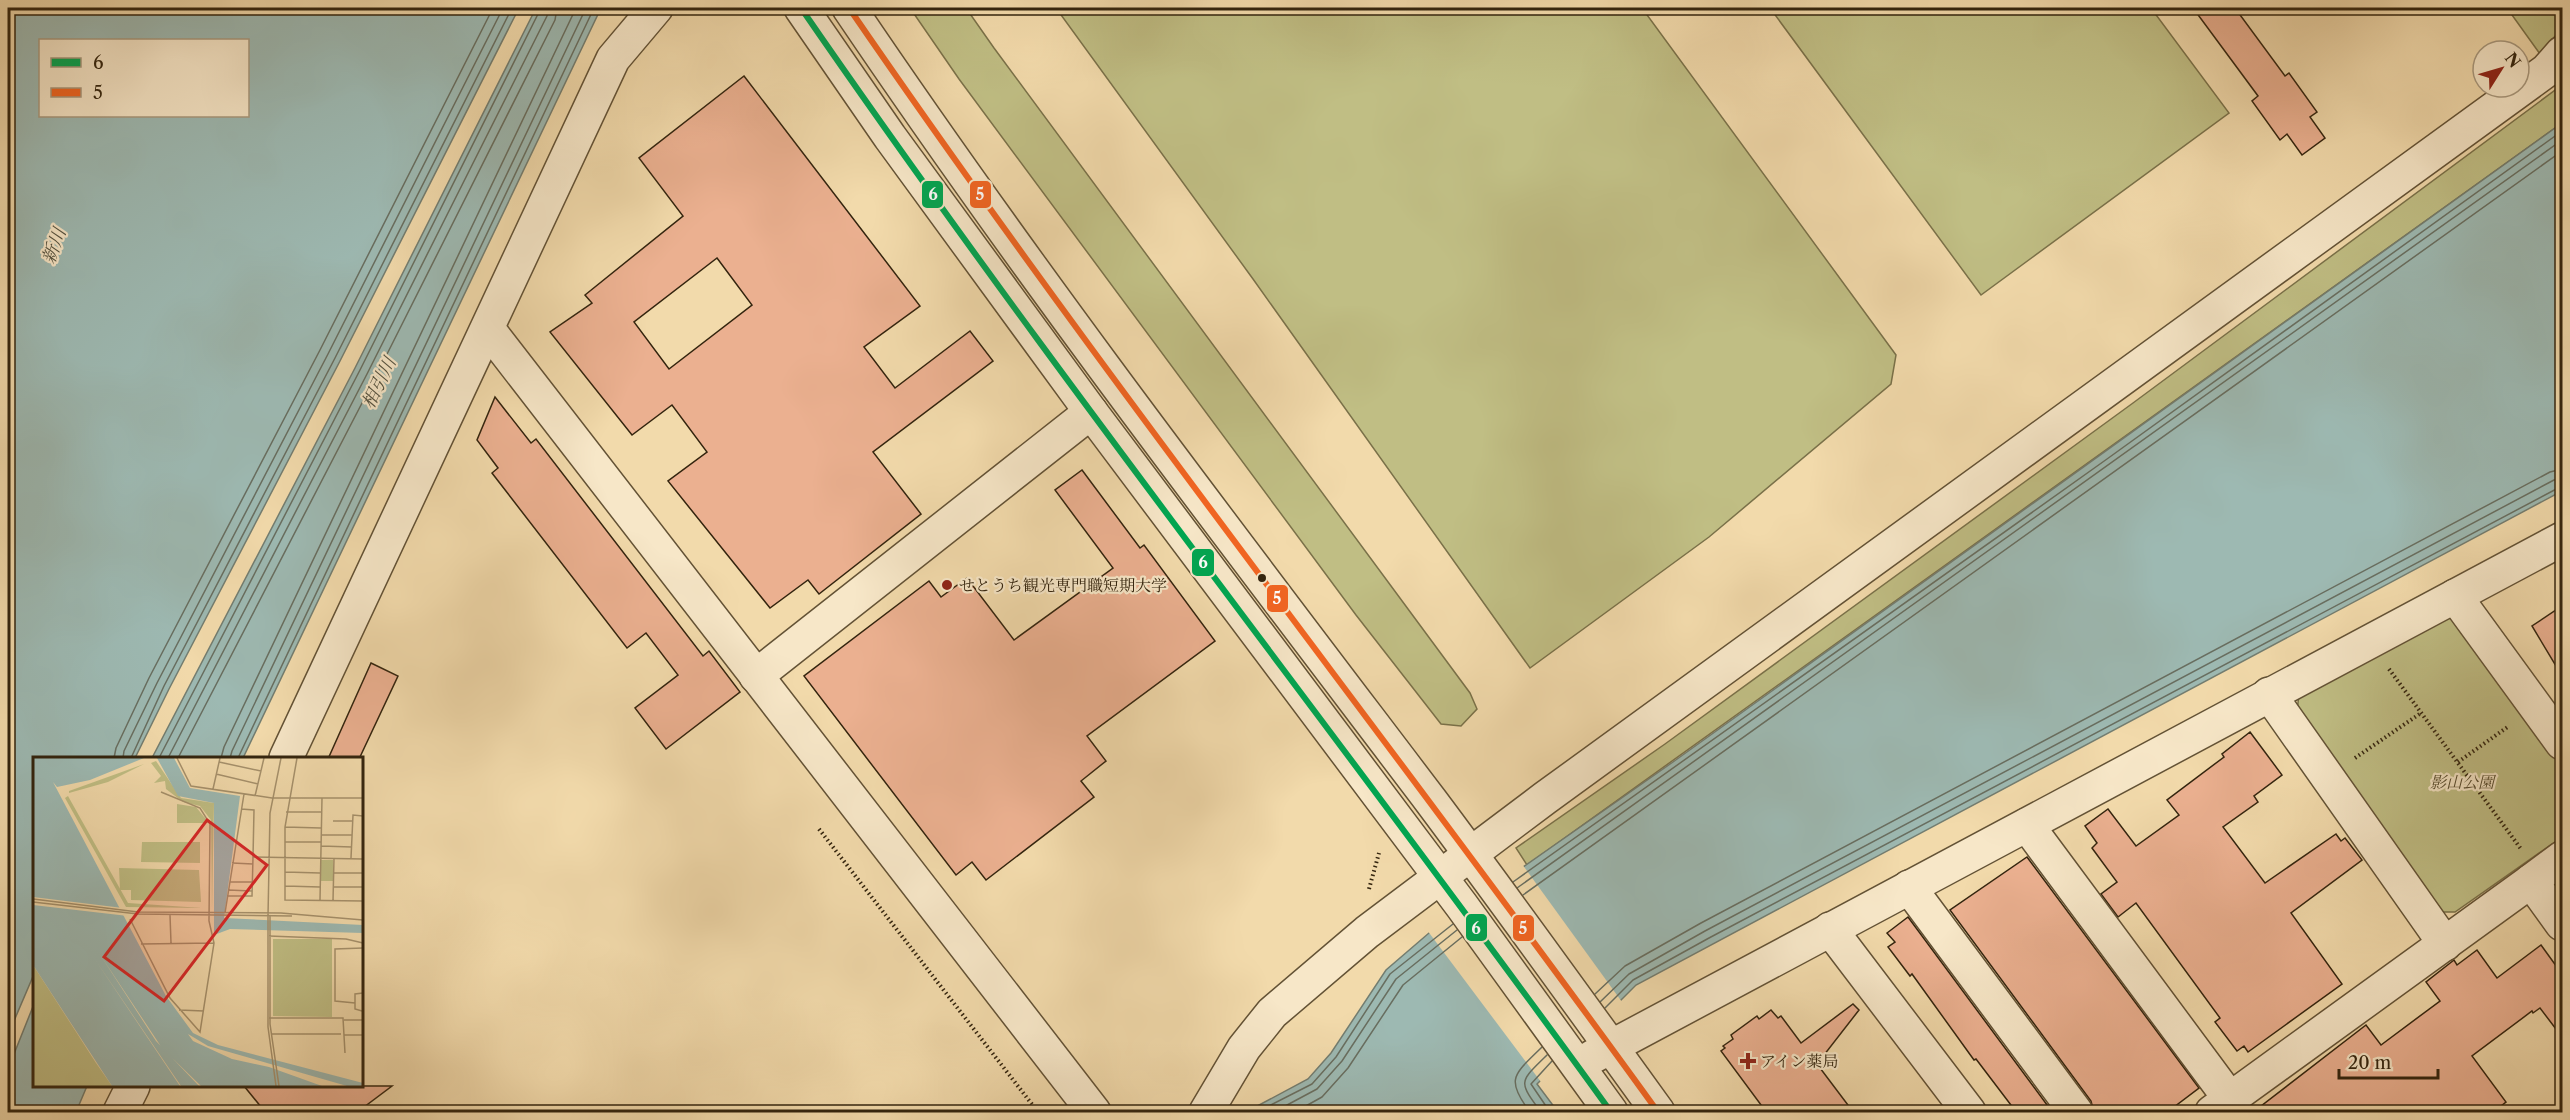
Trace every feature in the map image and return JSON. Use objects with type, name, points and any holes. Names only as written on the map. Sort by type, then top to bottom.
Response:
[{"type":"street","points":[[287,757],[614,59],[656,8]]},
{"type":"street","points":[[801,8],[890,136],[1091,412],[1441,877],[1611,1113]]},
{"type":"street","points":[[849,8],[920,113],[1241,553],[1470,854],[1658,1113]]},
{"type":"street","points":[[1206,1113],[1244,1048],[1272,1013],[1367,932],[1470,854],[2537,77],[2562,53]]},
{"type":"street","points":[[488,328],[1094,1113]]},
{"type":"street","points":[[756,676],[1091,412]]},
{"type":"street","points":[[1574,1060],[1603,1037],[1830,929],[2562,539]]},
{"type":"street","points":[[2456,596],[2562,743]]},
{"type":"street","points":[[2269,694],[2445,944]]},
{"type":"street","points":[[2027,825],[2221,1106],[2544,871],[2562,924]]},
{"type":"street","points":[[1909,887],[2076,1113]]},
{"type":"street","points":[[1830,929],[1969,1113]]},
{"type":"street","points":[[120,1113],[132,1087]]},
{"type":"path","points":[[2369,641],[2458,762],[2544,871]]},
{"type":"path","points":[[2458,762],[2536,706]]},
{"type":"path","points":[[2328,777],[2421,713]]},
{"type":"path","points":[[819,830],[1038,1113]]},
{"type":"path","points":[[1368,893],[1380,849]]},
{"type":"green space","points":[[910,8],[966,8],[1470,693],[1477,709],[1461,726],[1441,724],[1356,615],[959,79]]},
{"type":"green space","points":[[1056,8],[1642,8],[1896,355],[1891,384],[1709,537],[1530,668],[1253,279]]},
{"type":"green space","points":[[1770,8],[2151,8],[2229,113],[1981,295]]},
{"type":"green space","points":[[2507,8],[2562,8],[2562,28],[2540,54]]},
{"type":"green space","points":[[2562,85],[2562,123],[1527,865],[1516,848],[1665,744],[2133,403]]},
{"type":"green space","name":"影山公園","points":[[2457,617],[2562,761],[2562,837],[2455,912],[2438,912],[2297,712],[2299,694],[2434,620]]},
{"type":"water","name":"新川","points":[[8,8],[519,8],[135,757],[33,757],[33,976],[8,1035]]},
{"type":"water","name":"相引川","points":[[536,8],[601,8],[243,757],[153,757],[355,368]]},
{"type":"water","points":[[2562,123],[2562,491],[1636,985],[1537,1084],[1558,1112],[1246,1112],[1308,1079],[1331,1053],[1386,970],[1429,933],[1673,762]]},
{"type":"water","points":[[33,1006],[33,1087],[87,1087],[76,1112],[8,1112],[8,1069]]},
{"type":"pier","points":[[1522,864],[1622,1002],[1541,1082],[1427,930]]},
{"type":"building","points":[[2193,8],[2235,8],[2285,76],[2289,73],[2317,112],[2310,117],[2325,138],[2302,155],[2287,134],[2280,140],[2252,101],[2258,96]]},
{"type":"building","points":[[744,76],[920,306],[864,347],[895,388],[970,331],[993,361],[873,452],[921,514],[819,594],[808,580],[770,608],[668,481],[707,452],[672,405],[632,435],[550,332],[592,303],[585,295],[683,216],[639,158]],"holes":[[[717,258],[752,305],[669,369],[634,322]]]},
{"type":"building","points":[[495,397],[531,443],[536,439],[703,656],[709,651],[740,692],[666,749],[635,708],[678,675],[646,633],[627,648],[492,473],[498,468],[477,440]]},
{"type":"building","points":[[1082,470],[1140,548],[1144,545],[1215,641],[1087,736],[1106,761],[1081,781],[1094,797],[986,880],[972,862],[956,875],[804,676],[929,581],[941,597],[967,578],[1014,640],[1113,568],[1055,490]]},
{"type":"building","points":[[2562,606],[2562,676],[2532,626]]},
{"type":"building","points":[[371,663],[398,676],[360,757],[329,757]]},
{"type":"building","points":[[2250,732],[2282,775],[2254,796],[2258,802],[2223,827],[2265,883],[2336,834],[2341,841],[2345,838],[2362,860],[2291,913],[2342,984],[2248,1052],[2244,1046],[2237,1051],[2215,1022],[2220,1018],[2136,903],[2118,917],[2101,894],[2117,882],[2092,848],[2097,843],[2085,826],[2108,809],[2136,846],[2179,815],[2167,800],[2224,757],[2222,754]]},
{"type":"building","points":[[2027,857],[2199,1088],[2166,1113],[2094,1113],[2091,1101],[1950,910]]},
{"type":"building","points":[[1908,917],[2053,1113],[2017,1113],[1976,1059],[1974,1060],[1912,974],[1910,976],[1888,947],[1895,942],[1887,933]]},
{"type":"building","points":[[2541,945],[2562,974],[2562,1037],[2540,1008],[2533,1013],[2532,1011],[2472,1056],[2506,1102],[2492,1113],[2252,1113],[2366,1025],[2381,1045],[2440,1001],[2426,982],[2454,960],[2457,965],[2477,950],[2497,978]]},
{"type":"building","points":[[1853,1004],[1859,1010],[1817,1064],[1854,1113],[1767,1113],[1721,1051],[1725,1048],[1723,1046],[1733,1039],[1731,1035],[1757,1016],[1759,1019],[1771,1010],[1778,1018],[1781,1016],[1801,1043]]},
{"type":"building","points":[[392,1086],[356,1113],[266,1113],[245,1087]]},
{"type":"transit line","name":"6","points":[[801,8],[999,287],[1611,1112]]},
{"type":"transit line","name":"5","points":[[849,8],[947,148],[1148,425],[1658,1112]]},
{"type":"place","name":"せとうち観光専門職短期大学","points":[[947,585]]},
{"type":"place","name":"アイン薬局","points":[[1748,1061]]}]
